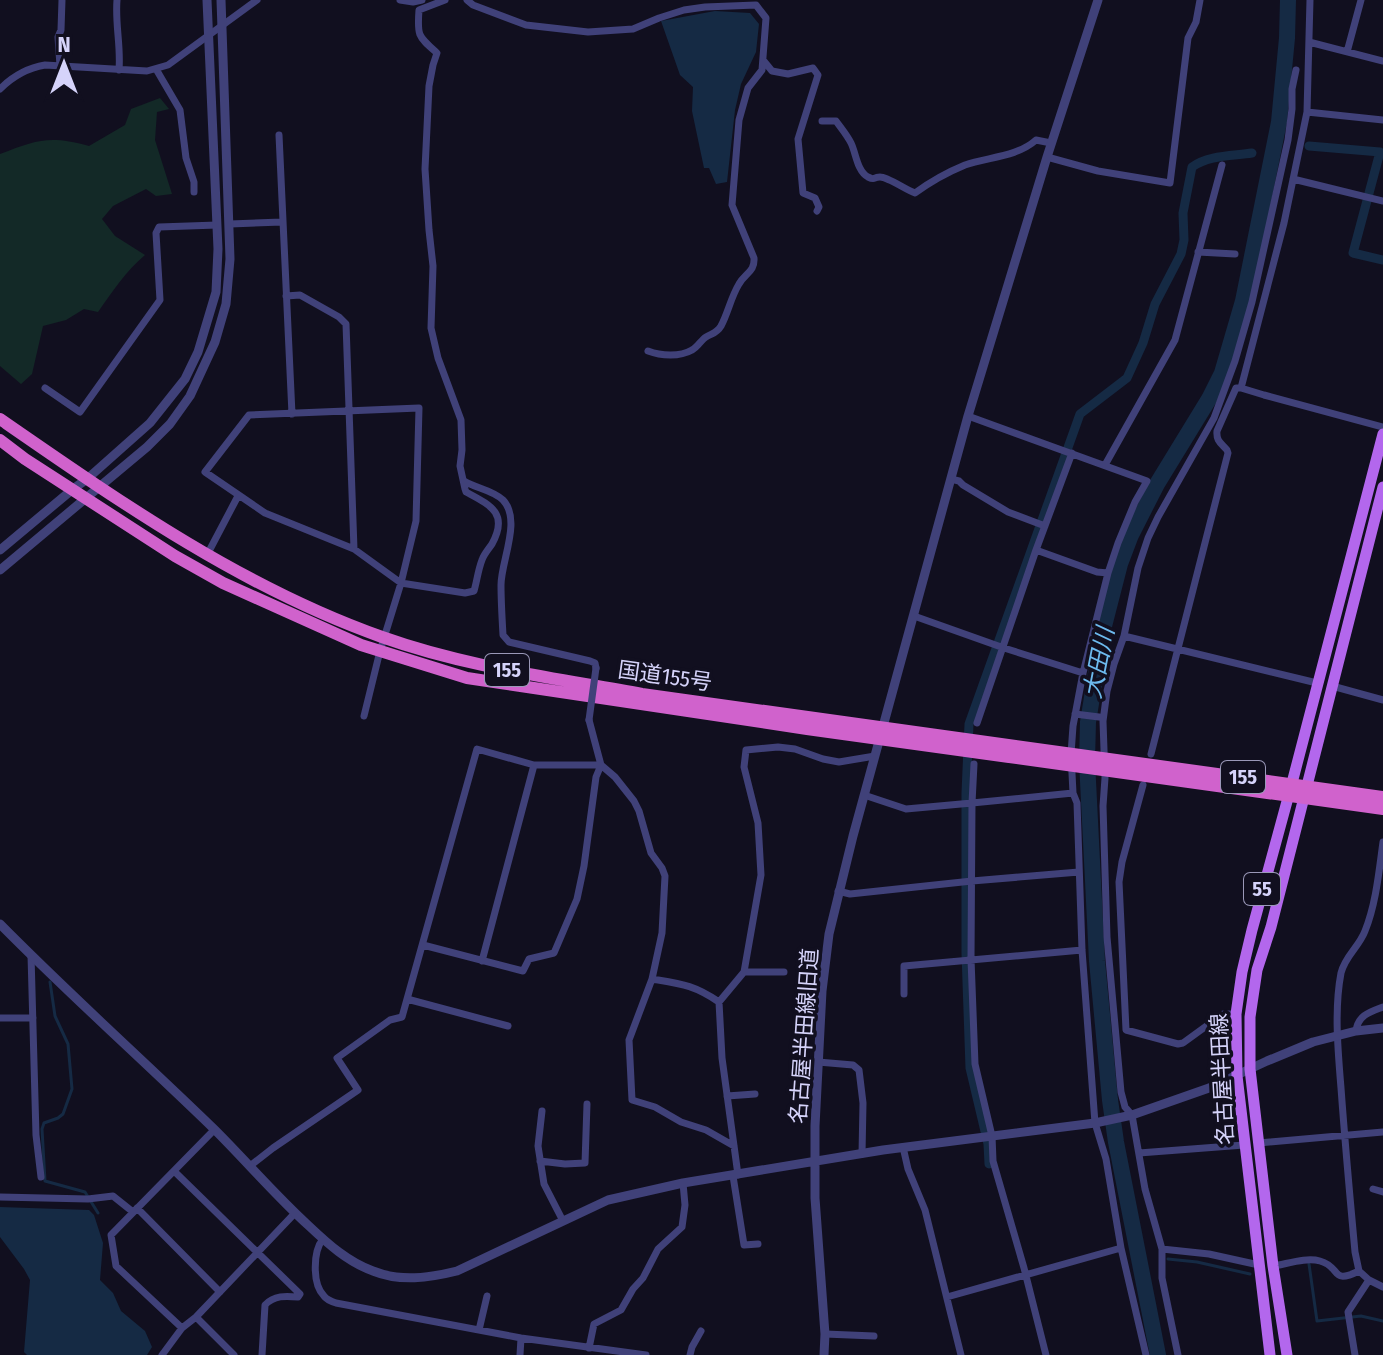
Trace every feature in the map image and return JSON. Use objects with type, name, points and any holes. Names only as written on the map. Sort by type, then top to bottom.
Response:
[{"type":"highway","name":"国道155号","points":[[0,419],[170,533],[266,587],[384,638],[446,656],[642,694],[1072,762],[1305,792],[1383,797]]},
{"type":"highway","name":"国道155号","points":[[0,440],[175,556],[223,583],[361,645],[467,678],[496,683],[882,733]]},
{"type":"highway","name":"国道155号","points":[[1305,792],[1383,809]]},
{"type":"main road","name":"名古屋半田線","points":[[1270,1355],[1237,1076],[1236,1014],[1252,930],[1383,434]]},
{"type":"main road","name":"名古屋半田線","points":[[1287,1355],[1273,1266],[1250,1069],[1250,1017],[1257,970],[1271,927],[1383,487]]},
{"type":"street","points":[[60,66],[58,37],[62,0]]},
{"type":"street","points":[[117,0],[119,70]]},
{"type":"street","points":[[0,550],[150,423],[185,379],[198,352],[216,292],[218,249],[207,0]]},
{"type":"street","points":[[0,570],[101,487],[170,424],[190,396],[215,342],[226,304],[230,259],[221,0]]},
{"type":"street","points":[[0,89],[11,79],[45,65],[147,71],[168,65],[257,0]]},
{"type":"street","points":[[400,0],[422,0]]},
{"type":"street","points":[[364,716],[401,583],[416,521],[419,408],[249,415],[205,472],[265,513],[354,549],[401,583],[465,593],[474,591],[481,562],[496,535],[498,519],[490,504],[466,492],[460,466],[461,420],[438,358],[431,328],[433,266],[425,169],[429,86],[437,53],[419,37],[417,29],[419,10],[445,0]]},
{"type":"street","points":[[467,0],[526,25],[566,31],[633,29],[684,10],[705,7],[756,5],[766,18],[762,70],[748,88],[739,120],[732,205],[754,258],[754,265],[739,284],[717,332],[703,339],[691,351],[669,355],[648,351]]},
{"type":"street","name":"名古屋半田線旧道","points":[[824,1355],[815,1198],[815,1126],[822,991],[829,934],[838,891],[968,416],[1098,0]]},
{"type":"street","points":[[1047,157],[1098,171],[1170,183],[1188,38],[1196,22],[1200,0]]},
{"type":"street","points":[[1241,388],[1284,223],[1307,112],[1310,0]]},
{"type":"street","points":[[1347,52],[1361,0]]},
{"type":"street","points":[[1309,42],[1383,61]]},
{"type":"street","points":[[763,60],[772,71],[788,74],[813,68],[818,75],[798,139],[803,193],[815,198],[819,207],[817,211]]},
{"type":"street","points":[[156,69],[180,110],[194,192]]},
{"type":"street","points":[[1178,1355],[1162,1278],[1162,1249],[1121,1092],[1107,937],[1103,721],[1107,691],[1148,538],[1214,418],[1235,361],[1252,302],[1288,140],[1296,70]]},
{"type":"street","points":[[1307,112],[1383,120]]},
{"type":"street","points":[[822,121],[836,121],[867,176],[890,180],[915,193],[929,182],[966,165],[1024,149],[1036,140],[1051,143]]},
{"type":"street","points":[[279,135],[292,414]]},
{"type":"street","points":[[1105,465],[1175,340],[1222,165]]},
{"type":"street","points":[[1293,179],[1383,201]]},
{"type":"street","points":[[230,224],[282,222]]},
{"type":"street","points":[[45,388],[80,412],[160,300],[156,233],[159,227],[217,225]]},
{"type":"street","points":[[1198,252],[1235,254]]},
{"type":"street","points":[[286,296],[300,295],[346,324],[354,549]]},
{"type":"street","points":[[1151,754],[1228,453],[1216,438],[1217,431],[1236,388],[1383,427]]},
{"type":"street","points":[[968,416],[1147,481],[1135,502],[1108,573],[1083,673],[1072,762],[1073,793],[1077,803],[1082,950],[1098,1122],[1121,1248],[1146,1355]]},
{"type":"street","points":[[977,723],[1072,453]]},
{"type":"street","points":[[951,479],[1008,512],[1045,526]]},
{"type":"street","points":[[464,481],[499,496],[509,509],[510,543],[501,583],[505,639],[595,663],[589,720],[601,765],[634,801],[651,853],[665,876],[662,933],[652,979],[629,1040],[632,1100],[655,1107],[734,1146]]},
{"type":"street","points":[[207,555],[238,496]]},
{"type":"street","points":[[1036,550],[1108,573]]},
{"type":"street","points":[[914,616],[1083,673]]},
{"type":"street","points":[[1124,636],[1317,683]]},
{"type":"street","points":[[1332,686],[1383,700]]},
{"type":"street","points":[[1076,714],[1099,717]]},
{"type":"street","points":[[250,1166],[358,1090],[337,1058],[390,1020],[402,1017],[477,749],[534,765],[601,765]]},
{"type":"street","points":[[758,1244],[744,1245],[722,1058],[719,1002],[744,972],[761,875],[758,823],[744,767],[746,750],[795,749],[839,762],[875,756]]},
{"type":"street","points":[[974,764],[971,959],[975,1064],[992,1136],[993,1161],[1046,1355]]},
{"type":"street","points":[[482,961],[534,765]]},
{"type":"street","points":[[423,945],[523,971],[529,959],[554,953],[577,899],[596,777],[601,765]]},
{"type":"street","points":[[1143,785],[1119,882],[1126,1030],[1178,1044],[1223,1014],[1236,1014]]},
{"type":"street","points":[[864,795],[906,809],[1073,793]]},
{"type":"street","points":[[1383,842],[1379,891],[1366,929],[1344,963],[1341,974],[1337,1035],[1356,1260],[1359,1271],[1383,1287]]},
{"type":"street","points":[[838,891],[850,894],[1079,872]]},
{"type":"street","points":[[0,924],[323,1239],[346,1257],[373,1271],[411,1278],[457,1271],[608,1200],[683,1183],[903,1147],[1127,1116],[1175,1101],[1293,1050],[1337,1035],[1383,1028]]},
{"type":"street","points":[[904,994],[904,966],[1082,950]]},
{"type":"street","points":[[31,955],[36,1135],[41,1177]]},
{"type":"street","points":[[744,972],[784,972]]},
{"type":"street","points":[[652,979],[699,989],[719,1002]]},
{"type":"street","points":[[407,999],[508,1026]]},
{"type":"street","points":[[1356,1031],[1362,1016],[1383,1007]]},
{"type":"street","points":[[0,1018],[33,1018]]},
{"type":"street","points":[[818,1062],[853,1065],[859,1070],[863,1103],[862,1154]]},
{"type":"street","points":[[727,1096],[755,1094]]},
{"type":"street","points":[[540,1161],[585,1163],[587,1104]]},
{"type":"street","points":[[542,1111],[538,1146],[544,1184],[563,1221]]},
{"type":"street","points":[[182,1328],[116,1266],[111,1235],[214,1130]]},
{"type":"street","points":[[1259,1143],[1383,1132]]},
{"type":"street","points":[[1139,1153],[1244,1145]]},
{"type":"street","points":[[903,1147],[908,1169],[925,1210],[961,1355]]},
{"type":"street","points":[[174,1171],[300,1294],[298,1297],[279,1297],[265,1305],[262,1355]]},
{"type":"street","points":[[589,1348],[594,1324],[621,1310],[658,1249],[682,1227],[685,1205],[683,1183]]},
{"type":"street","points":[[1373,1189],[1383,1192]]},
{"type":"street","points":[[0,1197],[88,1199],[113,1196],[135,1210],[220,1292]]},
{"type":"street","points":[[162,1355],[182,1328],[295,1213]]},
{"type":"street","points":[[323,1239],[316,1255],[316,1279],[321,1292],[330,1301],[576,1350],[589,1348],[646,1355]]},
{"type":"street","points":[[947,1297],[1121,1248]]},
{"type":"street","points":[[1162,1249],[1209,1254],[1259,1265]]},
{"type":"street","points":[[1273,1266],[1316,1260],[1343,1277],[1359,1271]]},
{"type":"street","points":[[1355,1355],[1348,1312],[1369,1280]]},
{"type":"street","points":[[479,1330],[487,1296]]},
{"type":"street","points":[[196,1317],[234,1355]]},
{"type":"street","points":[[690,1355],[701,1331]]},
{"type":"street","points":[[825,1334],[874,1336]]},
{"type":"street","points":[[520,1355],[521,1338]]},
{"type":"green space","points":[[160,98],[169,109],[157,112],[155,140],[172,194],[156,196],[146,189],[113,206],[102,219],[115,236],[145,255],[125,275],[98,312],[84,309],[66,320],[43,326],[32,374],[21,384],[0,366],[0,154],[24,145],[53,140],[89,146],[125,125],[131,109]]},
{"type":"water","points":[[715,11],[750,13],[759,24],[756,52],[741,84],[735,110],[727,182],[716,184],[709,168],[704,168],[692,111],[693,87],[680,75],[661,21]]},
{"type":"water","points":[[0,1207],[89,1210],[94,1215],[103,1243],[100,1280],[113,1293],[121,1311],[145,1331],[152,1347],[147,1355],[27,1355],[24,1352],[30,1280],[0,1237]]},
{"type":"waterway","name":"大田川","points":[[1158,1355],[1110,1100],[1097,961],[1087,761],[1088,722],[1103,630],[1120,564],[1157,484],[1222,373],[1243,301],[1279,122],[1288,0]]},
{"type":"waterway","points":[[1309,146],[1380,152],[1353,253],[1383,260]]},
{"type":"waterway","points":[[989,1164],[988,1144],[970,1068],[966,953],[969,724],[1080,414],[1127,378],[1143,343],[1155,304],[1181,254],[1183,213],[1192,167],[1213,158],[1252,153]]},
{"type":"waterway","points":[[50,982],[55,1016],[68,1044],[72,1089],[63,1114],[44,1123],[42,1129],[45,1181],[85,1192],[98,1213]]},
{"type":"waterway","points":[[1168,1259],[1250,1274]]},
{"type":"waterway","points":[[1309,1264],[1317,1321],[1361,1316],[1383,1321]]}]
